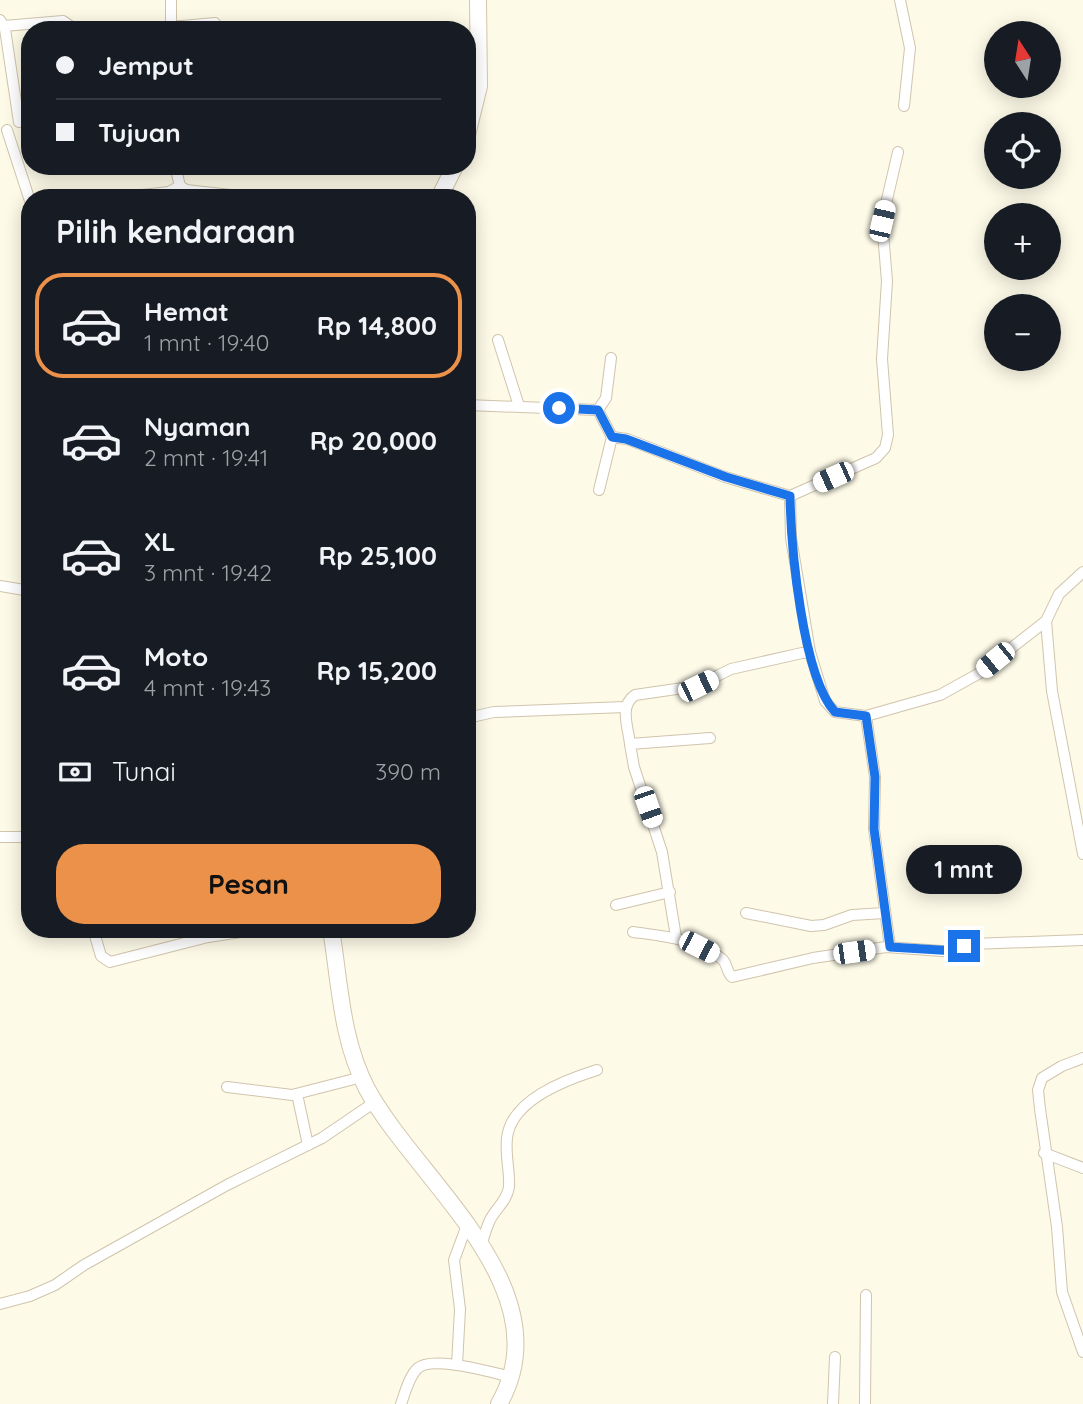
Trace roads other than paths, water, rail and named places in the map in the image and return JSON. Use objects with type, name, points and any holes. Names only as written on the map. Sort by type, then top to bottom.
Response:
[{"type":"street","points":[[171,0],[171,21]]},
{"type":"street","points":[[476,98],[479,86],[478,0]]},
{"type":"street","points":[[900,0],[909,48],[904,106]]},
{"type":"street","points":[[21,22],[2,23],[21,108]]},
{"type":"street","points":[[21,122],[4,131],[26,189]]},
{"type":"street","points":[[612,437],[626,439],[726,477],[790,496],[876,458],[885,448],[888,435],[882,359],[887,281],[881,236],[898,152]]},
{"type":"street","points":[[178,175],[183,188]]},
{"type":"street","points":[[180,189],[190,189]]},
{"type":"street","points":[[498,340],[519,406]]},
{"type":"street","points":[[598,410],[606,398],[611,358]]},
{"type":"street","points":[[476,405],[598,410]]},
{"type":"street","points":[[598,410],[612,437],[599,490]]},
{"type":"street","points":[[790,496],[791,538],[810,652],[825,701],[835,712],[866,716],[940,695],[959,685],[978,674],[1046,621],[1059,594],[1083,572]]},
{"type":"street","points":[[0,586],[21,590]]},
{"type":"street","points":[[1046,621],[1052,691],[1083,854]]},
{"type":"street","points":[[676,937],[662,852],[634,767],[625,707],[627,701],[635,695],[698,686],[731,669],[810,652]]},
{"type":"street","points":[[476,716],[494,712],[625,707]]},
{"type":"street","points":[[866,716],[875,777],[874,829],[890,947]]},
{"type":"street","points":[[631,744],[710,738]]},
{"type":"street","points":[[0,837],[21,836]]},
{"type":"street","points":[[616,905],[670,892]]},
{"type":"street","points":[[746,913],[811,926],[824,925],[852,915],[885,913]]},
{"type":"street","points":[[633,932],[676,937],[724,960],[732,977],[813,958],[890,947],[956,951],[972,944],[1083,940]]},
{"type":"street","points":[[96,938],[101,956],[110,962],[206,938]]},
{"type":"street","points":[[332,938],[345,1030],[362,1077],[375,1102],[467,1225],[504,1288],[513,1331],[512,1377],[499,1404]]},
{"type":"street","points":[[1083,1058],[1042,1078],[1038,1090],[1044,1153],[1057,1227],[1062,1292],[1083,1352]]},
{"type":"street","points":[[481,1246],[489,1221],[509,1187],[507,1137],[513,1117],[526,1105],[569,1079],[597,1070]]},
{"type":"street","points":[[228,1087],[263,1094],[297,1094],[362,1077]]},
{"type":"street","points":[[297,1094],[308,1145]]},
{"type":"street","points":[[0,1304],[30,1296],[55,1284],[227,1185],[308,1145],[375,1102]]},
{"type":"street","points":[[1044,1153],[1083,1168]]},
{"type":"street","points":[[457,1365],[460,1337],[454,1260],[467,1225]]},
{"type":"street","points":[[865,1404],[866,1294]]},
{"type":"street","points":[[834,1404],[835,1357]]},
{"type":"street","points":[[401,1404],[418,1368],[428,1363],[457,1365],[512,1377]]}]
